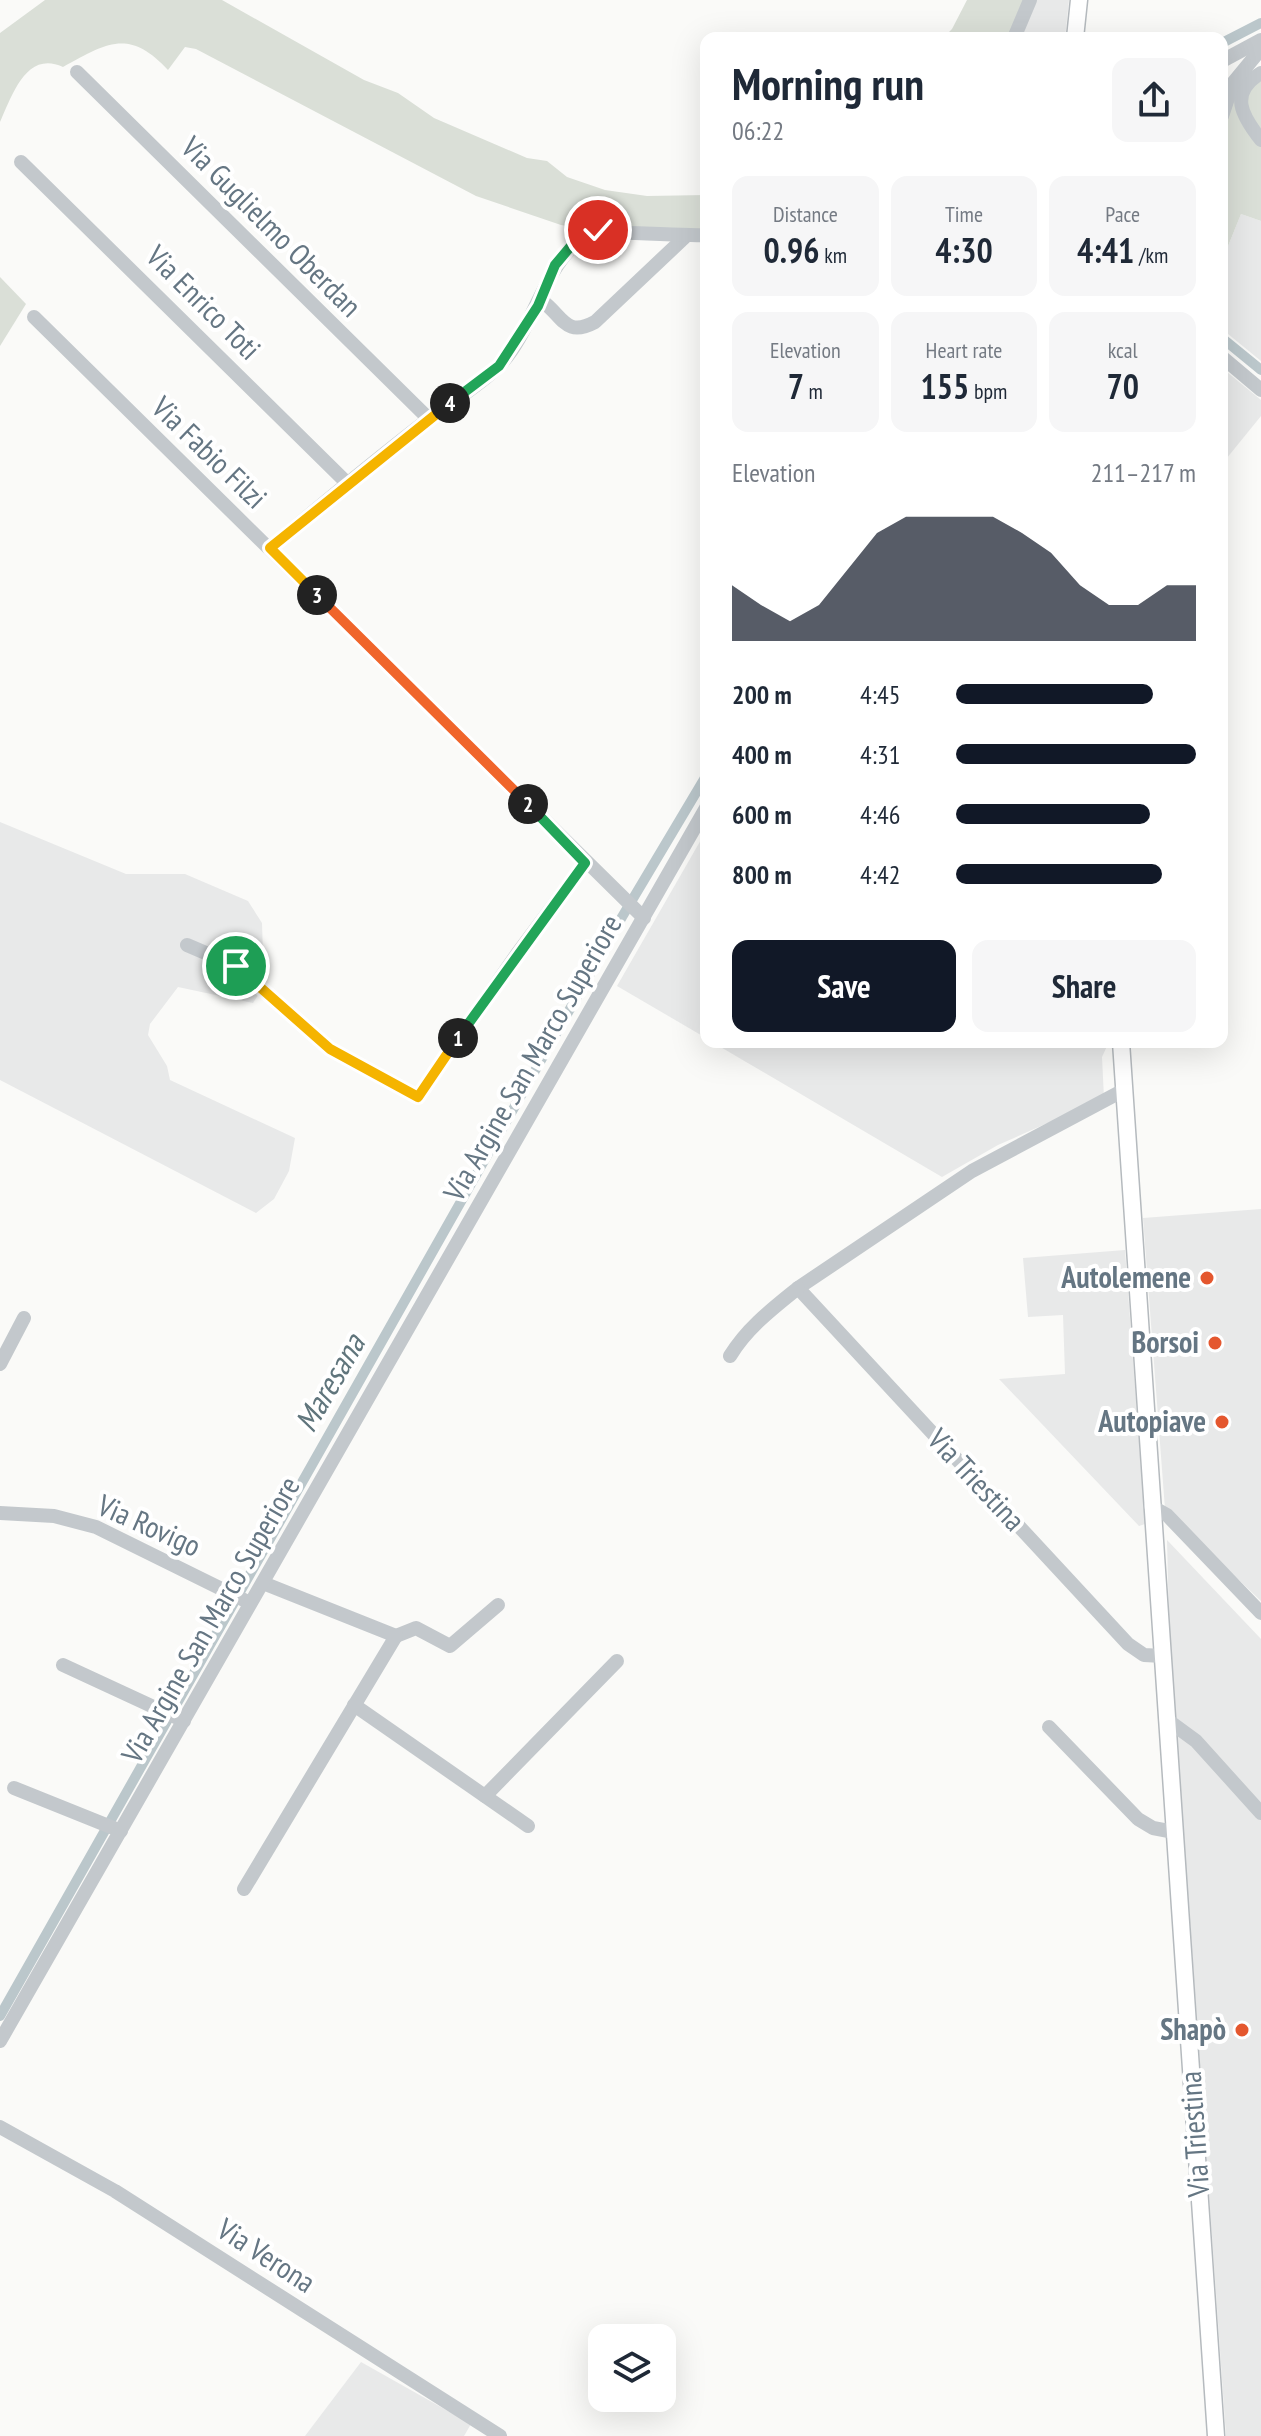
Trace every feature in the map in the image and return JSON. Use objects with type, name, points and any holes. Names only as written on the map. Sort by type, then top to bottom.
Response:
[{"type":"main road","points":[[1076,32],[1079,0]]},
{"type":"main road","name":"Via Triestina","points":[[1121,1048],[1216,2436]]},
{"type":"street","points":[[1017,32],[1030,0]]},
{"type":"street","points":[[1228,58],[1261,40]]},
{"type":"street","points":[[1228,98],[1233,83],[1261,49]]},
{"type":"street","name":"Via Guglielmo Oberdan","points":[[77,72],[429,419]]},
{"type":"street","points":[[1261,73],[1248,83],[1239,103],[1244,119],[1261,140]]},
{"type":"street","name":"Via Enrico Toti","points":[[21,162],[347,483]]},
{"type":"street","points":[[270,548],[347,483],[499,366],[541,300],[555,265],[587,235],[598,230],[700,236]]},
{"type":"street","points":[[541,300],[569,327],[583,329],[595,322],[685,237]]},
{"type":"street","name":"Via Fabio Filzi","points":[[34,317],[641,916]]},
{"type":"street","points":[[1228,362],[1261,390]]},
{"type":"street","name":"Via Argine San Marco Superiore","points":[[0,2041],[5,2019],[118,1830],[248,1602],[263,1583],[641,916],[700,818]]},
{"type":"street","points":[[187,945],[236,966],[330,1049],[418,1097],[517,954],[585,863]]},
{"type":"street","points":[[730,1356],[741,1338],[762,1317],[798,1288],[972,1171],[1124,1090]]},
{"type":"street","name":"Via Triestina","points":[[798,1288],[1119,1635],[1144,1655],[1163,1656]]},
{"type":"street","points":[[0,1364],[24,1318]]},
{"type":"street","points":[[1151,1506],[1167,1515],[1261,1613]]},
{"type":"street","name":"Via Rovigo","points":[[0,1513],[54,1516],[96,1527],[248,1602]]},
{"type":"street","points":[[263,1583],[396,1636]]},
{"type":"street","points":[[244,1889],[396,1636],[416,1628],[450,1646],[498,1605]]},
{"type":"street","points":[[485,1796],[617,1661]]},
{"type":"street","points":[[63,1665],[182,1720]]},
{"type":"street","points":[[354,1705],[528,1826]]},
{"type":"street","points":[[1166,1719],[1196,1741],[1261,1813]]},
{"type":"street","points":[[1049,1727],[1138,1819],[1153,1828],[1174,1832]]},
{"type":"street","points":[[14,1788],[118,1830]]},
{"type":"street","name":"Via Verona","points":[[0,2127],[141,2208],[500,2436]]},
{"type":"shaded area","points":[[45,0],[222,0],[364,80],[398,93],[434,118],[527,158],[547,161],[567,177],[605,190],[647,196],[700,195],[700,238],[638,237],[561,225],[476,196],[196,49],[185,47],[168,70],[141,48],[129,44],[105,46],[63,67],[50,63],[39,65],[22,78],[0,122],[0,33]]},
{"type":"shaded area","points":[[967,0],[1026,0],[1013,32],[949,32]]},
{"type":"shaded area","points":[[1026,0],[1069,0],[1066,32],[1013,32]]},
{"type":"shaded area","points":[[1261,80],[1261,221],[1241,214],[1228,246],[1228,115],[1237,89]]},
{"type":"shaded area","points":[[1241,214],[1261,221],[1261,361],[1228,334],[1228,246]]},
{"type":"shaded area","points":[[0,277],[26,304],[0,346]]},
{"type":"shaded area","points":[[1228,373],[1261,400],[1261,416],[1228,457]]},
{"type":"shaded area","points":[[0,822],[126,874],[185,874],[248,901],[262,923],[264,986],[253,1003],[178,987],[150,1024],[148,1035],[167,1066],[170,1080],[295,1138],[289,1171],[274,1199],[256,1213],[0,1080]]},
{"type":"shaded area","points":[[700,841],[700,1034],[617,986]]},
{"type":"shaded area","points":[[722,1048],[1106,1048],[1102,1057],[1104,1098],[998,1145],[942,1177]]},
{"type":"shaded area","points":[[1261,1209],[1261,1601],[1165,1509],[1143,1218]]},
{"type":"shaded area","points":[[1125,1250],[1145,1524],[1139,1526],[999,1379],[1065,1374],[1063,1315],[1028,1317],[1023,1258]]},
{"type":"shaded area","points":[[1167,1540],[1261,1639],[1261,2436],[1226,2436],[1169,1623]]},
{"type":"shaded area","points":[[361,2362],[471,2424],[464,2436],[305,2436]]},
{"type":"waterway","name":"Maresana","points":[[1228,40],[1261,23]]},
{"type":"waterway","points":[[1228,343],[1261,370]]},
{"type":"waterway","name":"Maresana","points":[[0,2016],[622,917],[700,786]]},
{"type":"place","name":"Autolemene","points":[[1207,1278]]},
{"type":"place","name":"Borsoi","points":[[1215,1343]]},
{"type":"place","name":"Autopiave","points":[[1222,1422]]},
{"type":"place","name":"Shapò","points":[[1242,2030]]},
{"type":"route","points":[[236,966],[330,1049],[418,1097],[517,954],[585,863],[270,548],[347,483],[499,366],[538,306],[555,265],[571,246],[598,230]]}]
